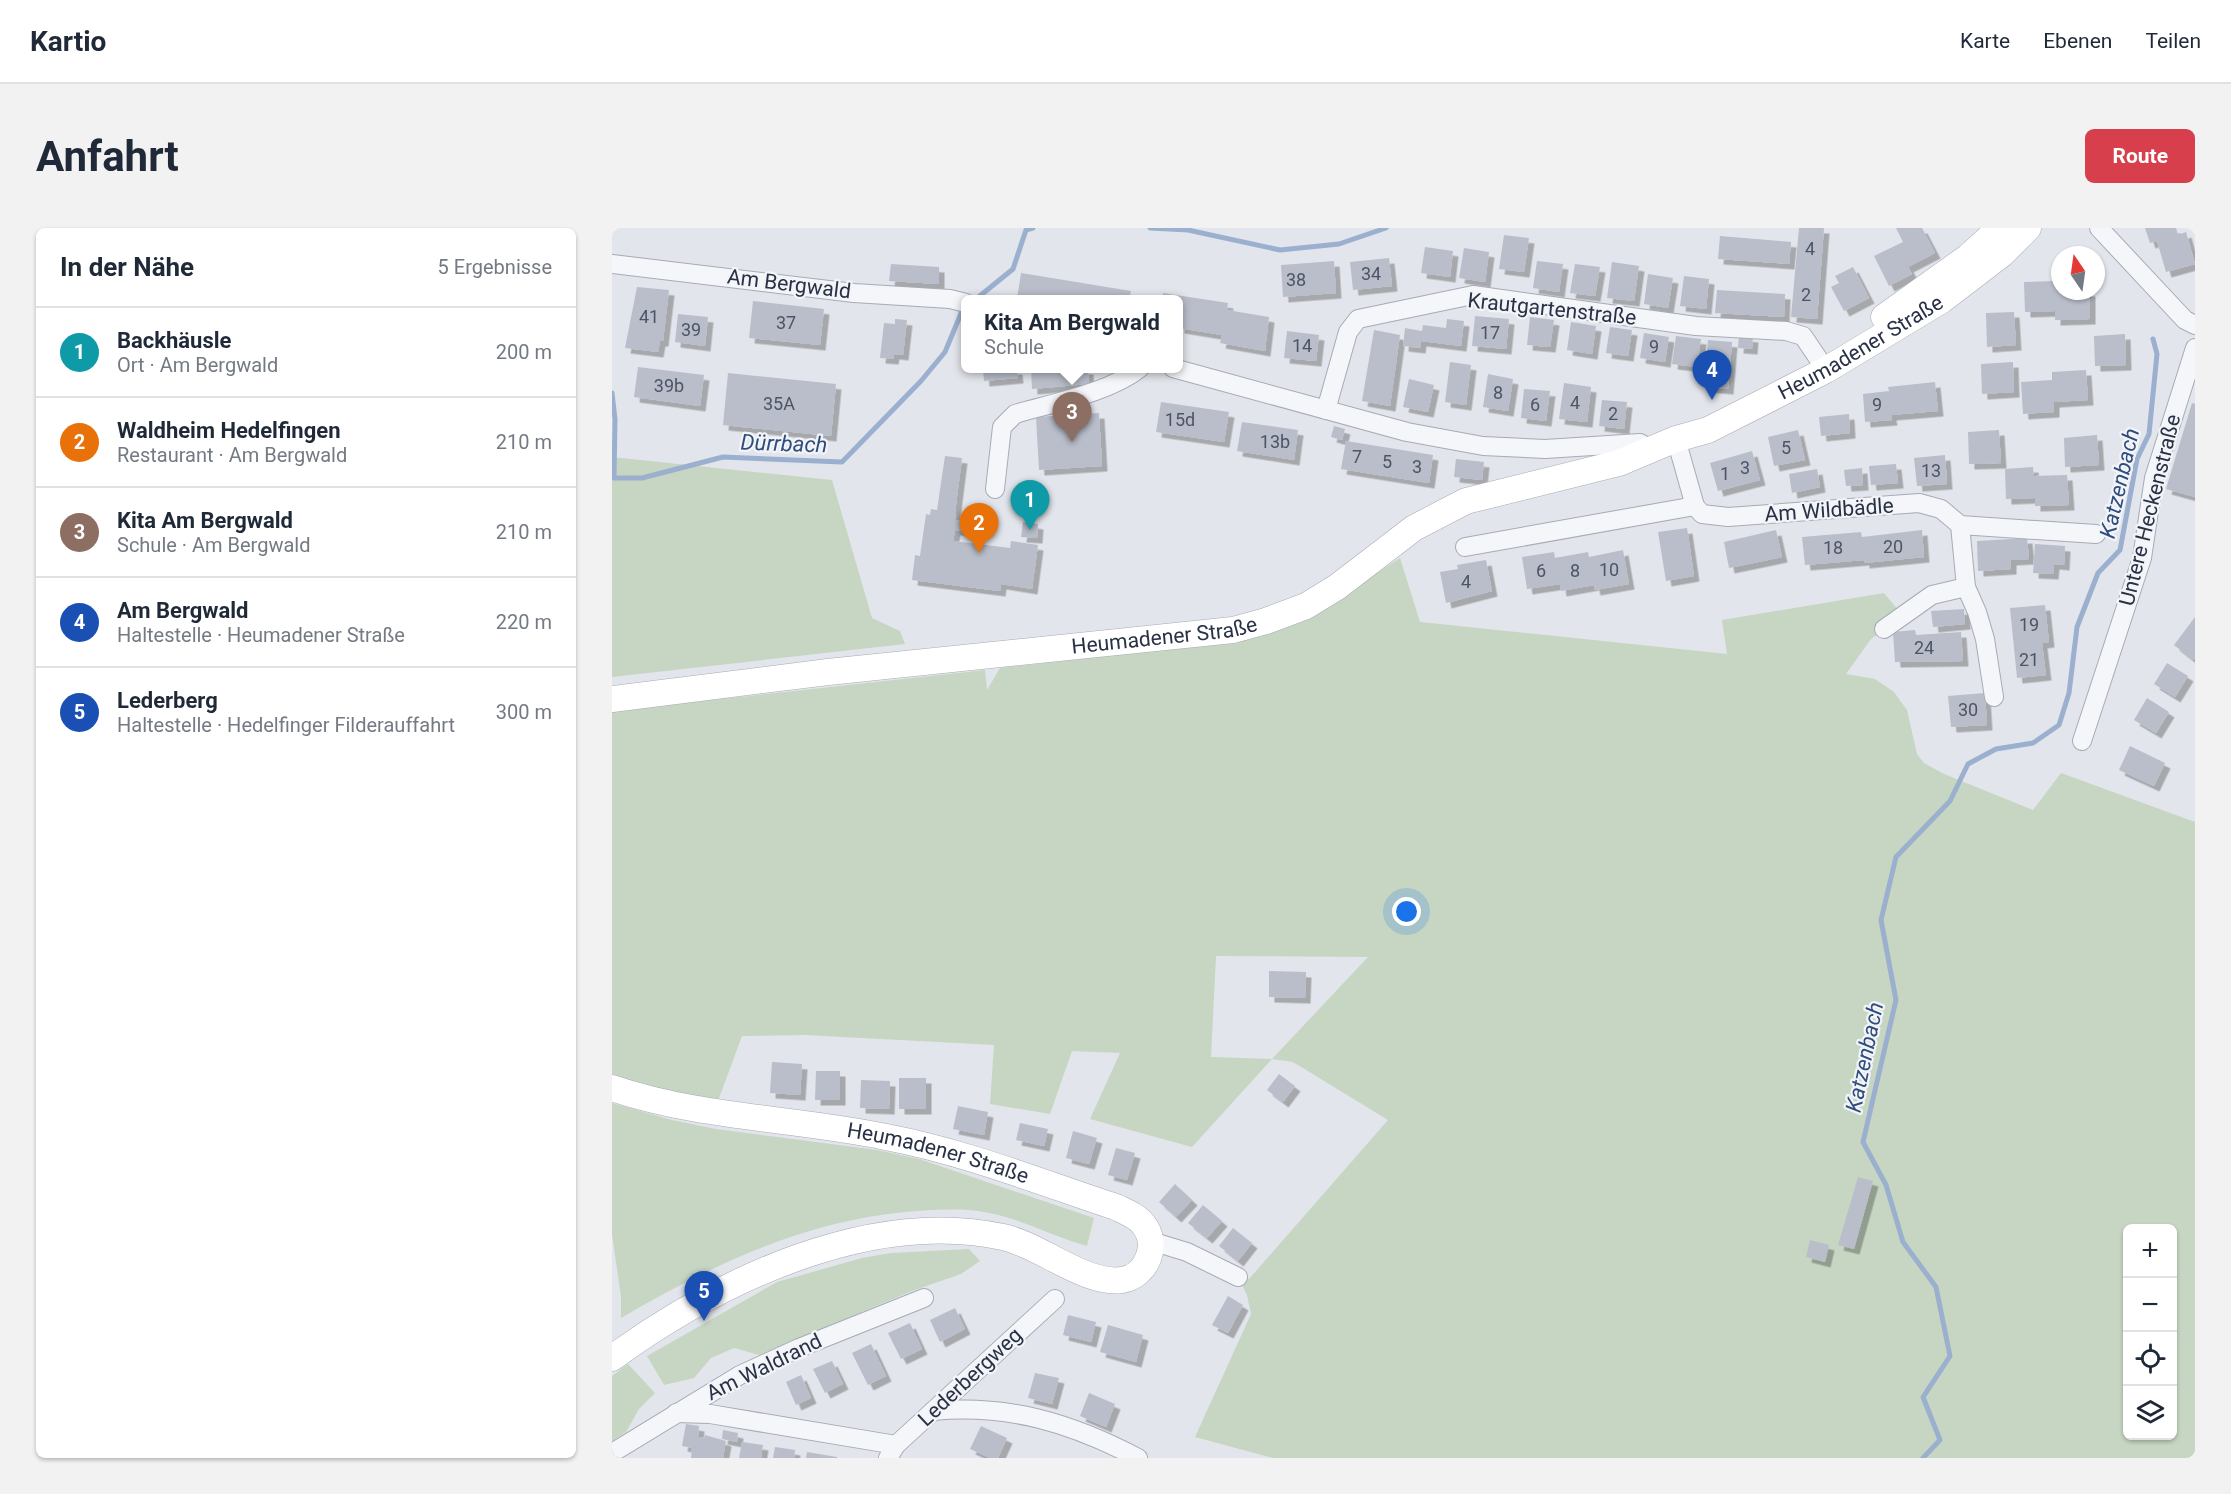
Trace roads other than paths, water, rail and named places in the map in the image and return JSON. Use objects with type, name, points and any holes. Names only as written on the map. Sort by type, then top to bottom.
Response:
[{"type":"main road","name":"Heumadener Straße","points":[[1822,363],[1968,257],[2000,228]]},
{"type":"main road","name":"Heumadener Straße","points":[[612,699],[828,672],[1233,630],[1266,621],[1305,606],[1337,587],[1414,528],[1466,501],[1592,470],[1652,450],[1676,439],[1702,415],[1822,363],[1942,300],[1994,261],[2028,228]]},
{"type":"main road","name":"Heumadener Straße","points":[[612,1088],[655,1102],[884,1136],[931,1147],[1116,1208],[1142,1222],[1151,1241]]},
{"type":"main road","points":[[612,1358],[704,1298],[753,1274],[808,1254],[857,1242],[933,1231],[976,1231],[1030,1246],[1101,1279],[1123,1280],[1140,1271],[1149,1258],[1151,1241]]},
{"type":"street","points":[[2099,228],[2185,320],[2195,325]]},
{"type":"street","name":"Am Bergwald","points":[[612,264],[854,293],[958,301]]},
{"type":"street","name":"Krautgartenstraße","points":[[1326,410],[1348,332],[1358,319],[1473,295],[1696,326],[1786,331],[1803,336],[1822,363]]},
{"type":"street","name":"Untere Heckenstraße","points":[[2082,741],[2142,558],[2154,478],[2195,348]]},
{"type":"street","points":[[1183,372],[1407,432],[1483,446],[1578,448],[1640,443],[1652,450]]},
{"type":"street","points":[[995,489],[1002,427],[1006,420],[1015,414],[1102,388],[1135,373]]},
{"type":"street","points":[[1465,547],[1695,506],[1676,439]]},
{"type":"street","name":"Am Wildbädle","points":[[1695,506],[1702,514],[1714,518],[1919,503],[1941,509],[1960,525]]},
{"type":"street","points":[[1994,697],[1985,639],[1966,587],[1960,525],[2096,534]]},
{"type":"street","points":[[1884,629],[1932,595],[1966,587]]},
{"type":"street","points":[[1151,1241],[1187,1251],[1238,1277]]},
{"type":"street","name":"Am Waldrand","points":[[612,1453],[740,1375],[799,1348],[924,1298]]},
{"type":"street","name":"Lederbergweg","points":[[892,1452],[933,1411],[1055,1299]]},
{"type":"street","points":[[933,1411],[971,1407],[1006,1410],[1108,1442],[1138,1458]]},
{"type":"street","points":[[675,1413],[710,1414],[892,1452]]},
{"type":"waterway","name":"Dürrbach","points":[[981,295],[1013,269],[1026,230],[1033,228]]},
{"type":"waterway","name":"Dürrbach","points":[[1150,228],[1188,230],[1280,250],[1339,244],[1386,228]]},
{"type":"waterway","name":"Dürrbach","points":[[612,393],[615,419],[614,478],[642,478],[723,457],[842,462],[921,381],[945,352],[961,313]]},
{"type":"waterway","name":"Katzenbach","points":[[1923,1458],[1940,1440],[1923,1397],[1950,1356],[1936,1287],[1903,1242],[1886,1185],[1863,1142],[1896,1000],[1881,920],[1896,857],[1950,801],[1968,764],[1996,749],[2033,743],[2059,725],[2069,693],[2077,627],[2098,573],[2120,550],[2137,459],[2149,434],[2157,354],[2153,339]]},
{"type":"place","name":"Am Bergwald","points":[[1712,400]]},
{"type":"place","name":"Kita Am Bergwald","points":[[1072,442]]},
{"type":"place","name":"Backhäusle","points":[[1030,530]]},
{"type":"place","name":"Waldheim Hedelfingen","points":[[979,553]]},
{"type":"place","name":"Lederberg","points":[[704,1321]]}]
